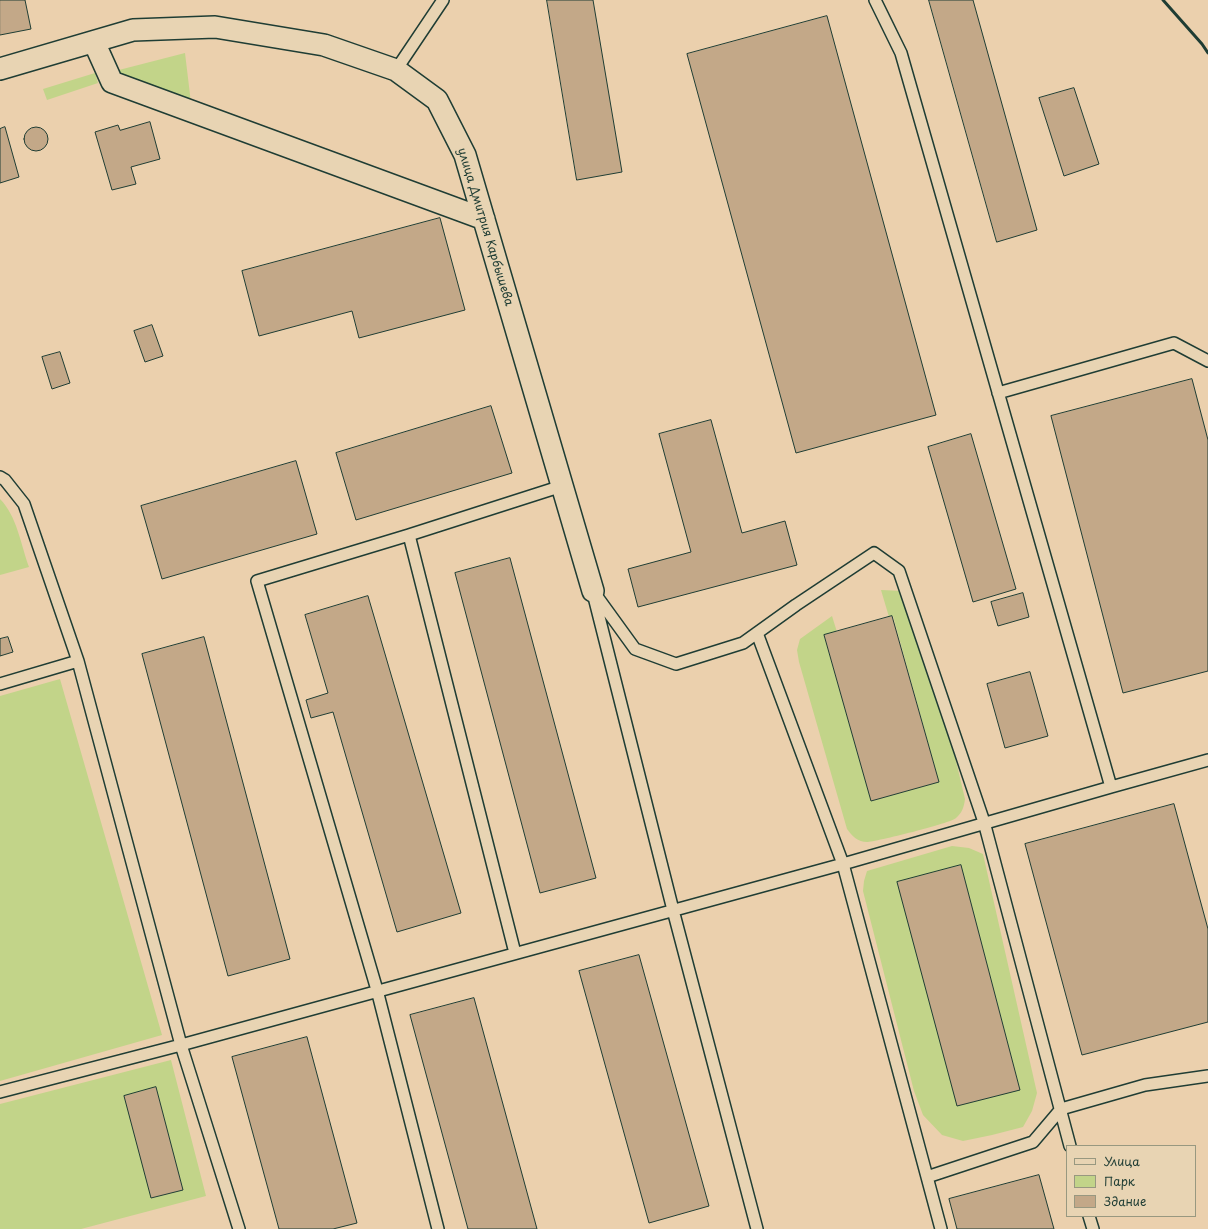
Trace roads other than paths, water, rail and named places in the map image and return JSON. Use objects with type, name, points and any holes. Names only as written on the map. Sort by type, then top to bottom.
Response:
[{"type":"street","name":"улица Дмитрия Карбышева","points":[[0,69],[133,30],[215,27],[324,45],[396,70],[437,100],[465,154],[593,591]]},
{"type":"street","points":[[94,42],[112,82],[484,219]]},
{"type":"lane","points":[[396,70],[443,0]]},
{"type":"lane","points":[[875,0],[901,53],[1111,787]]},
{"type":"lane","points":[[998,393],[1174,343],[1208,361]]},
{"type":"lane","points":[[0,477],[5,480],[24,504],[78,661],[181,1044],[239,1229]]},
{"type":"lane","points":[[438,1229],[377,990],[257,581],[409,535],[562,486]]},
{"type":"lane","points":[[409,535],[515,953]]},
{"type":"lane","points":[[593,591],[635,649],[676,664],[743,643],[796,605],[874,553],[899,571],[984,822],[1070,1145]]},
{"type":"lane","points":[[593,591],[673,910],[757,1229]]},
{"type":"lane","points":[[757,634],[842,864],[941,1229]]},
{"type":"lane","points":[[0,684],[78,661]]},
{"type":"lane","points":[[0,1092],[842,864],[984,822],[1208,760]]},
{"type":"lane","points":[[927,1177],[1033,1142],[1061,1109],[1145,1085],[1208,1076]]},
{"type":"lane","points":[[1089,1217],[1092,1229]]},
{"type":"railway","points":[[1163,0],[1202,44],[1208,53]]}]
